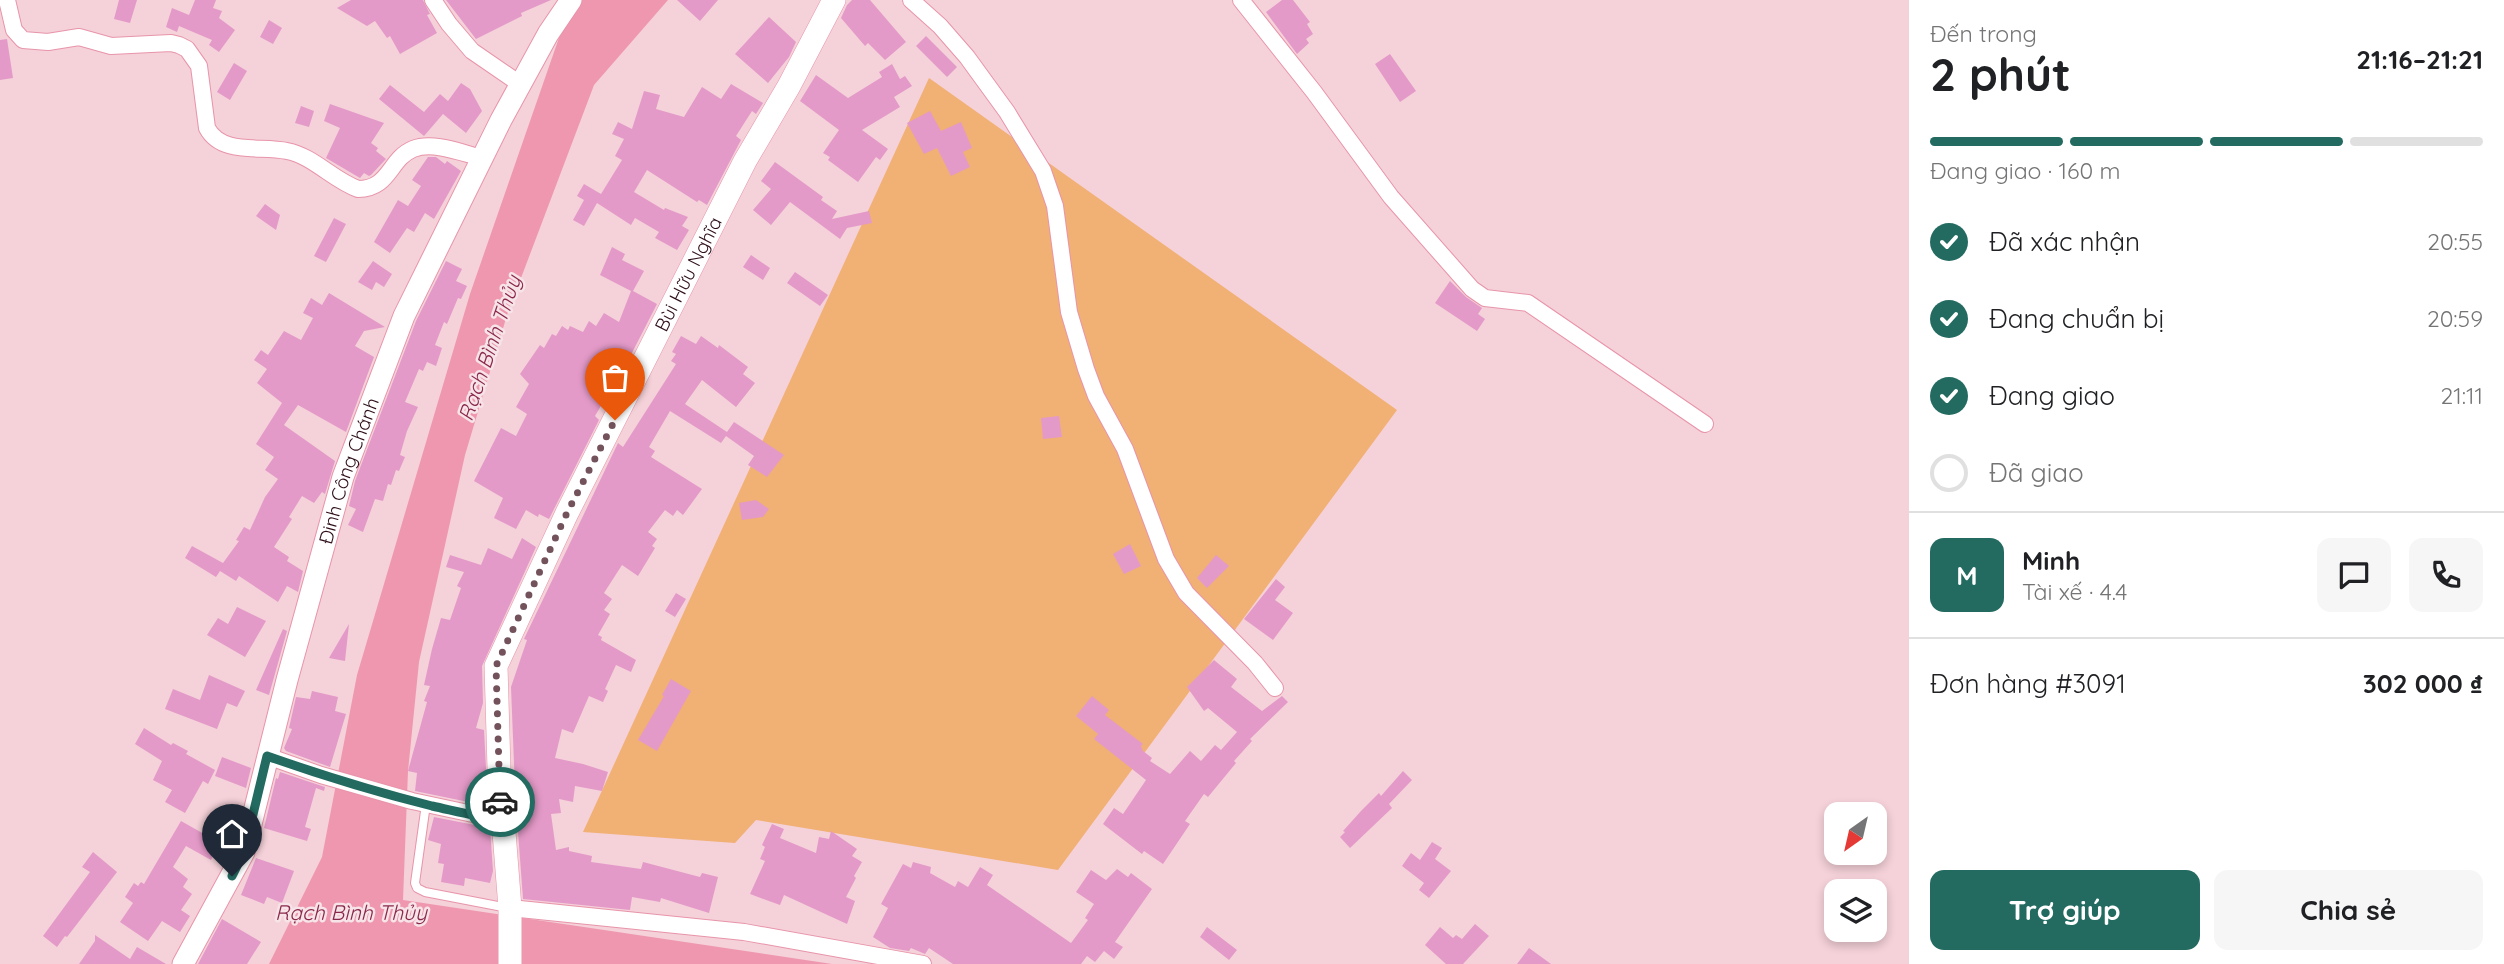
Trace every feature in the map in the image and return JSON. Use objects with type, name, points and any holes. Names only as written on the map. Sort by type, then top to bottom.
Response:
[{"type":"main road","name":"Bùi Hữu Nghĩa","points":[[510,964],[510,912],[501,820],[496,666],[567,513],[745,161],[789,86],[834,0]]},
{"type":"street","points":[[7,0],[14,30],[23,40],[48,43],[79,37],[111,46],[171,43],[187,49],[199,66],[207,128],[212,136],[222,143],[237,147],[279,149],[295,153],[358,189],[376,186],[400,159],[414,149],[448,149],[482,158]]},
{"type":"street","points":[[433,0],[472,51],[520,84]]},
{"type":"street","name":"Đinh Công Chánh","points":[[183,964],[244,852],[267,756],[344,477],[404,316],[520,84],[571,0]]},
{"type":"street","points":[[911,0],[940,26],[967,57],[1007,112],[1043,171],[1055,206],[1069,312],[1086,369],[1096,396],[1125,449],[1167,559],[1186,593],[1255,663],[1275,688]]},
{"type":"street","points":[[1241,0],[1314,92],[1391,197],[1472,289],[1485,298],[1528,303],[1705,424]]},
{"type":"street","points":[[267,756],[321,775],[419,802],[501,820]]},
{"type":"street","points":[[510,912],[744,932],[923,964]]},
{"type":"lane","points":[[419,802],[415,883],[417,888],[510,912]]},
{"type":"shaded area","points":[[929,78],[1397,410],[1058,870],[756,820],[735,843],[583,832]]},
{"type":"water","name":"Rạch Bình Thủy","points":[[579,0],[668,0],[594,85],[507,315],[465,455],[419,662],[408,771],[403,900],[832,964],[269,964],[322,857],[357,675],[470,294],[569,9]]},
{"type":"building","points":[[119,0],[137,0],[130,23],[114,19]]},
{"type":"building","points":[[195,0],[216,0],[213,8],[222,11],[219,18],[235,30],[219,52],[209,45],[212,40],[179,26],[177,32],[166,27],[172,8],[189,15]]},
{"type":"building","points":[[351,0],[423,0],[430,14],[427,15],[437,33],[400,54],[390,36],[387,38],[375,21],[367,26],[337,8]]},
{"type":"building","points":[[446,0],[551,0],[521,13],[522,16],[476,39]]},
{"type":"building","points":[[677,0],[718,0],[700,21]]},
{"type":"building","points":[[852,0],[870,0],[906,42],[885,60],[868,43],[865,46],[841,18]]},
{"type":"building","points":[[1282,0],[1293,0],[1310,22],[1307,24],[1313,34],[1306,39],[1309,43],[1297,54],[1266,12]]},
{"type":"building","points":[[769,17],[796,42],[789,57],[768,83],[735,54]]},
{"type":"building","points":[[269,20],[282,28],[273,44],[260,37]]},
{"type":"building","points":[[926,36],[957,67],[947,77],[916,46]]},
{"type":"building","points":[[7,39],[13,78],[0,80],[0,40]]},
{"type":"building","points":[[1390,54],[1416,91],[1400,102],[1375,64]]},
{"type":"building","points":[[234,63],[247,71],[230,100],[217,92]]},
{"type":"building","points":[[892,64],[900,79],[905,76],[912,86],[894,97],[900,107],[862,130],[888,149],[880,160],[876,157],[858,182],[828,160],[830,157],[823,153],[839,130],[800,101],[816,75],[848,98],[882,77],[879,72]]},
{"type":"building","points":[[461,83],[470,89],[482,111],[466,133],[443,114],[424,136],[379,99],[390,85],[424,112],[440,94],[448,101]]},
{"type":"building","points":[[731,84],[763,103],[756,114],[752,111],[736,136],[741,140],[707,205],[699,200],[697,202],[647,170],[634,192],[664,210],[665,208],[688,217],[682,226],[689,230],[677,250],[655,238],[659,232],[635,218],[631,225],[597,203],[584,226],[573,220],[584,200],[577,196],[584,184],[601,194],[622,160],[615,156],[624,139],[612,134],[618,122],[632,129],[644,91],[660,95],[656,109],[684,117],[702,87],[721,99]]},
{"type":"building","points":[[330,104],[384,123],[371,143],[386,159],[371,175],[364,173],[360,178],[326,158],[340,128],[324,121]]},
{"type":"building","points":[[301,106],[314,111],[309,127],[295,123]]},
{"type":"building","points":[[930,111],[941,131],[961,122],[972,148],[963,152],[970,167],[951,176],[937,148],[924,154],[907,123]]},
{"type":"building","points":[[428,157],[436,157],[445,164],[447,161],[461,171],[434,219],[425,213],[414,232],[407,228],[390,253],[374,242],[398,200],[408,206],[421,186],[412,180]]},
{"type":"building","points":[[775,162],[823,197],[821,200],[837,211],[832,219],[869,211],[872,223],[847,228],[840,239],[790,202],[771,225],[753,210],[771,189],[761,181]]},
{"type":"building","points":[[265,204],[280,215],[276,230],[256,216]]},
{"type":"building","points":[[334,218],[346,224],[326,262],[314,256]]},
{"type":"building","points":[[612,247],[625,254],[622,260],[644,271],[633,291],[657,304],[615,386],[613,385],[595,416],[599,420],[549,519],[539,514],[538,517],[526,510],[516,529],[494,518],[503,498],[474,481],[501,428],[516,436],[527,414],[516,407],[529,384],[520,374],[540,345],[544,348],[552,334],[556,336],[562,326],[568,330],[570,326],[583,332],[589,321],[596,326],[604,313],[619,322],[631,291],[600,275]]},
{"type":"building","points":[[751,255],[770,268],[763,280],[743,267]]},
{"type":"building","points":[[373,261],[392,274],[384,287],[376,282],[372,290],[358,282]]},
{"type":"building","points":[[446,261],[462,269],[456,281],[467,286],[461,299],[458,298],[447,324],[444,322],[435,345],[442,348],[436,366],[427,362],[423,371],[419,369],[405,402],[418,407],[400,455],[405,457],[399,471],[396,470],[391,485],[388,484],[383,501],[375,499],[363,532],[348,525],[356,509],[349,506],[355,481],[416,321]]},
{"type":"building","points":[[795,272],[828,295],[820,306],[787,283]]},
{"type":"building","points":[[1450,281],[1482,308],[1478,314],[1485,319],[1477,331],[1435,303]]},
{"type":"building","points":[[329,293],[385,327],[364,331],[355,346],[374,357],[346,432],[298,405],[284,425],[335,461],[325,494],[322,492],[314,503],[302,496],[289,517],[292,519],[274,547],[289,557],[287,561],[303,571],[298,592],[287,586],[278,602],[239,576],[236,581],[220,571],[216,577],[185,558],[192,546],[223,563],[239,541],[236,540],[244,527],[250,530],[265,497],[278,479],[265,470],[274,457],[256,444],[282,403],[257,383],[267,369],[254,360],[261,350],[268,355],[284,331],[301,340],[313,318],[303,313],[311,298],[322,305]]},
{"type":"building","points":[[681,336],[696,344],[701,336],[718,348],[719,345],[748,367],[743,374],[755,383],[736,407],[702,380],[685,404],[727,432],[734,422],[784,455],[767,477],[748,465],[754,456],[726,436],[721,443],[670,411],[649,447],[655,451],[651,457],[702,489],[683,515],[677,510],[673,516],[665,510],[648,532],[657,539],[652,546],[655,548],[638,576],[622,565],[604,593],[612,599],[604,610],[610,614],[598,635],[602,637],[601,640],[636,660],[631,672],[616,665],[605,689],[608,691],[603,702],[589,696],[573,733],[562,729],[555,758],[608,772],[602,791],[575,786],[573,802],[559,799],[561,813],[551,814],[556,850],[569,847],[569,851],[592,856],[591,862],[641,869],[643,862],[700,877],[702,873],[718,877],[709,913],[661,898],[660,902],[632,897],[630,910],[523,899],[517,818],[523,818],[520,790],[515,789],[511,687],[527,640],[524,639],[618,443],[623,447],[676,364],[671,361],[676,354],[672,352]]},
{"type":"building","points":[[1059,416],[1062,437],[1043,439],[1041,418]]},
{"type":"building","points":[[756,500],[769,509],[763,517],[742,520],[739,503]]},
{"type":"building","points":[[522,538],[536,547],[482,666],[483,703],[476,728],[484,730],[488,806],[415,791],[417,773],[408,771],[427,702],[424,701],[430,686],[424,685],[432,649],[441,618],[450,620],[461,588],[457,586],[464,572],[446,567],[450,555],[481,565],[488,548],[512,559]]},
{"type":"building","points":[[1130,544],[1141,566],[1124,574],[1113,554]]},
{"type":"building","points":[[1216,555],[1229,566],[1207,588],[1197,578]]},
{"type":"building","points":[[1276,579],[1285,587],[1275,600],[1293,613],[1273,640],[1244,619]]},
{"type":"building","points":[[676,593],[686,599],[675,617],[665,611]]},
{"type":"building","points":[[237,607],[266,621],[245,657],[207,635],[218,618],[228,624]]},
{"type":"building","points":[[349,624],[345,661],[329,658]]},
{"type":"building","points":[[283,629],[287,631],[269,695],[256,690]]},
{"type":"building","points":[[1214,660],[1237,679],[1231,687],[1262,711],[1282,696],[1288,702],[1250,739],[1252,741],[1208,797],[1204,794],[1185,821],[1190,824],[1163,864],[1144,851],[1142,854],[1103,824],[1114,808],[1123,814],[1146,780],[1094,739],[1098,734],[1076,716],[1092,696],[1109,710],[1105,715],[1143,744],[1143,751],[1152,758],[1150,761],[1170,774],[1190,751],[1201,761],[1215,745],[1221,750],[1237,732],[1208,708],[1204,711],[1187,687]]},
{"type":"building","points":[[209,675],[245,691],[237,707],[227,703],[217,729],[165,709],[173,689],[200,700]]},
{"type":"building","points":[[671,679],[691,691],[657,751],[638,740]]},
{"type":"building","points":[[312,691],[338,697],[335,711],[346,714],[330,767],[284,748],[292,729],[289,728],[296,697],[310,699]]},
{"type":"building","points":[[144,728],[171,745],[173,743],[188,751],[186,754],[215,770],[208,784],[203,781],[185,813],[165,802],[172,790],[153,780],[162,761],[135,744]]},
{"type":"building","points":[[222,757],[251,768],[246,788],[215,776]]},
{"type":"building","points":[[1403,771],[1412,780],[1389,804],[1392,808],[1350,848],[1340,837],[1345,832],[1343,831],[1379,793],[1381,796]]},
{"type":"building","points":[[280,772],[325,787],[324,791],[316,788],[305,827],[311,829],[307,841],[264,828],[276,778],[278,779]]},
{"type":"building","points":[[434,817],[490,828],[493,871],[490,883],[465,878],[464,886],[441,882],[444,864],[438,863],[441,844],[428,840]]},
{"type":"building","points":[[181,821],[220,843],[211,860],[186,846],[173,867],[188,879],[183,887],[192,894],[181,910],[190,916],[180,932],[162,921],[148,941],[120,922],[133,903],[125,897],[134,883],[138,886],[141,882],[144,884]]},
{"type":"building","points":[[772,824],[784,829],[780,838],[816,853],[819,837],[829,839],[831,831],[857,849],[852,856],[862,862],[846,897],[855,901],[847,924],[784,895],[780,905],[750,894],[765,861],[760,859],[765,847],[762,845]]},
{"type":"building","points":[[1432,842],[1442,848],[1435,859],[1451,871],[1429,898],[1419,890],[1424,883],[1402,866],[1411,853],[1420,860]]},
{"type":"building","points":[[93,852],[117,872],[57,947],[43,936],[90,872],[82,867]]},
{"type":"building","points":[[256,858],[294,871],[282,903],[267,897],[264,904],[241,895]]},
{"type":"building","points":[[913,862],[931,867],[930,873],[955,887],[958,881],[968,887],[980,867],[993,875],[987,885],[1071,943],[1088,920],[1085,918],[1094,904],[1076,892],[1091,870],[1106,880],[1117,869],[1128,877],[1131,873],[1152,889],[1115,942],[1123,947],[1114,959],[1104,951],[1095,962],[1087,956],[1081,964],[953,964],[929,948],[925,954],[911,948],[909,951],[890,948],[873,937],[888,908],[881,904],[903,864],[911,868]]},
{"type":"building","points":[[222,919],[261,942],[247,964],[198,964]]},
{"type":"building","points":[[1475,924],[1489,936],[1463,964],[1446,964],[1425,945],[1440,927],[1453,938],[1456,935],[1462,939]]},
{"type":"building","points":[[1207,927],[1237,950],[1229,960],[1200,937]]},
{"type":"building","points":[[95,935],[130,959],[137,947],[166,964],[79,964],[95,941]]},
{"type":"building","points":[[1529,948],[1551,964],[1517,964]]},
{"type":"way so far","points":[[500,802],[496,666],[567,513],[615,420]]},
{"type":"route","points":[[232,876],[244,852],[267,756],[321,775],[412,801],[501,820],[500,802]]}]
